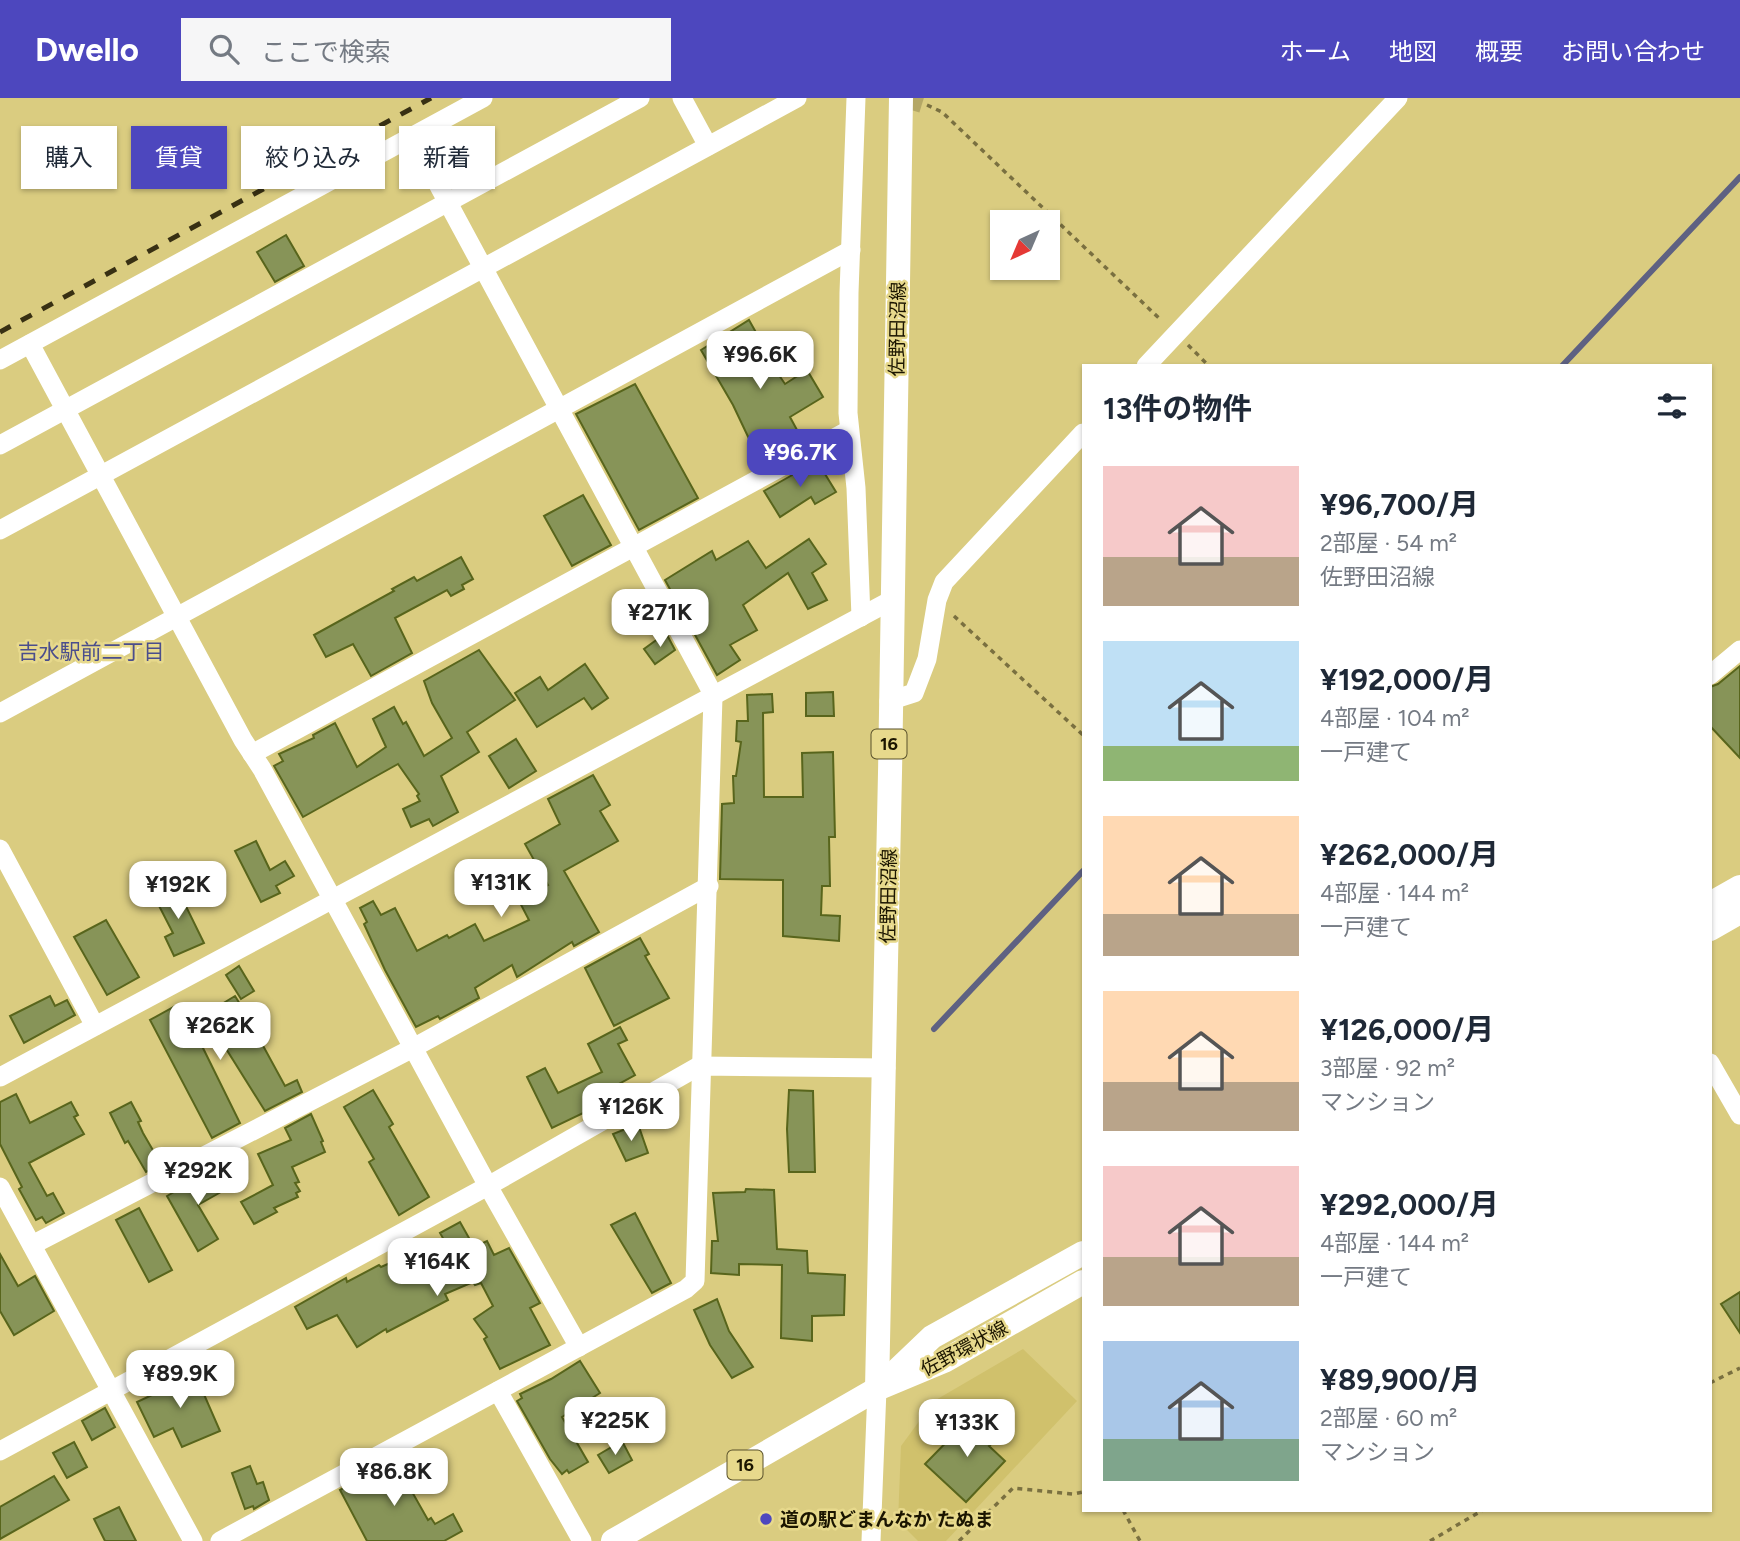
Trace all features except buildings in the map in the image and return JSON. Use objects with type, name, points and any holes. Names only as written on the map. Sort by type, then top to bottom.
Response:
[{"type":"main road","name":"佐野田沼線","points":[[877,1389],[886,1068],[901,98]]},
{"type":"main road","points":[[1712,903],[1740,887]]},
{"type":"main road","points":[[1712,928],[1740,912]]},
{"type":"main road","name":"佐野環状線","points":[[877,1389],[932,1337],[1082,1254]]},
{"type":"main road","name":"佐野環状線","points":[[877,1389],[944,1361],[1082,1283]]},
{"type":"main road","name":"16","points":[[613,1541],[877,1389]]},
{"type":"street","points":[[431,126],[483,98]]},
{"type":"street","points":[[0,445],[640,98]]},
{"type":"street","points":[[682,98],[708,146]]},
{"type":"street","points":[[0,530],[797,98]]},
{"type":"street","points":[[856,98],[850,250],[849,430],[856,488],[861,617]]},
{"type":"street","points":[[1148,364],[1398,98]]},
{"type":"street","points":[[0,360],[399,143]]},
{"type":"street","points":[[220,1541],[686,1289],[695,1281],[699,1066],[709,886],[714,697],[441,189]]},
{"type":"street","points":[[0,713],[850,250]]},
{"type":"street","points":[[30,344],[488,1186],[579,1347]]},
{"type":"street","points":[[252,754],[849,430]]},
{"type":"street","points":[[890,701],[914,693],[927,659],[937,600],[944,582],[1082,434]]},
{"type":"street","points":[[0,1077],[892,600]]},
{"type":"street","points":[[1712,673],[1740,650]]},
{"type":"street","points":[[0,849],[95,1026]]},
{"type":"street","points":[[32,1245],[413,1048],[709,886]]},
{"type":"street","points":[[0,1451],[488,1186],[699,1066],[886,1068]]},
{"type":"street","points":[[1712,1066],[1740,1115]]},
{"type":"street","points":[[0,1187],[193,1541]]},
{"type":"street","points":[[871,1541],[877,1389]]},
{"type":"street","points":[[498,1391],[582,1541]]},
{"type":"path","points":[[927,105],[942,112],[1207,364]]},
{"type":"path","points":[[937,600],[1082,735]]},
{"type":"path","points":[[1712,1382],[1740,1368]]},
{"type":"path","points":[[959,1541],[1013,1488],[1073,1494],[1082,1492]]},
{"type":"path","points":[[1124,1512],[1140,1541]]},
{"type":"path","points":[[1430,1541],[1480,1512]]},
{"type":"shaded area","points":[[1023,1349],[1077,1401],[946,1541],[918,1541],[898,1521],[901,1446],[934,1401]]},
{"type":"waterway","points":[[1564,364],[1740,177]]},
{"type":"waterway","points":[[934,1029],[1082,872]]},
{"type":"tunnel","points":[[904,98],[927,105]]},
{"type":"railway","points":[[0,332],[431,98]]},
{"type":"place","name":"道の駅どまんなか たぬま","points":[[766,1519]]},
{"type":"district","name":"吉水駅前二丁目","points":[[91,652]]}]
